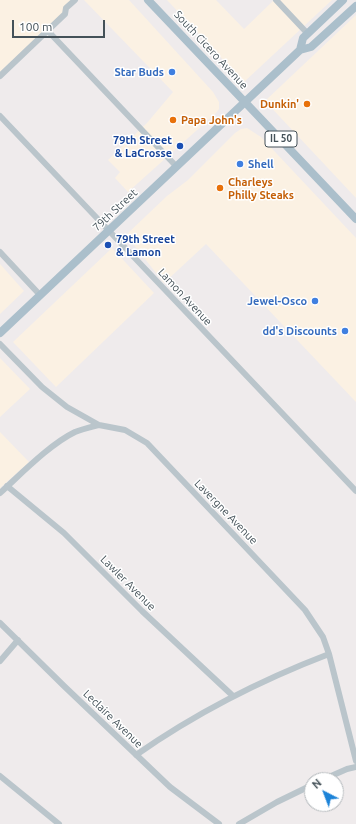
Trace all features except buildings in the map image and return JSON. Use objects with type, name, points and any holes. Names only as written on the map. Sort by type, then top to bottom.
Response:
[{"type":"main road","name":"South Cicero Avenue","points":[[148,0],[356,219]]},
{"type":"main road","points":[[300,50],[303,38],[343,0]]},
{"type":"main road","points":[[300,50],[310,47],[356,6]]},
{"type":"main road","name":"79th Street","points":[[0,333],[300,50]]},
{"type":"street","points":[[0,76],[65,14],[66,8],[75,0]]},
{"type":"street","points":[[276,1],[308,34]]},
{"type":"street","points":[[48,31],[176,166]]},
{"type":"street","name":"Lamon Avenue","points":[[0,116],[356,491]]},
{"type":"street","points":[[0,252],[40,295]]},
{"type":"street","name":"Lavergne Avenue","points":[[0,344],[54,398],[67,407],[99,425],[124,430],[147,444],[305,610],[323,637],[329,654],[356,761]]},
{"type":"street","points":[[0,493],[66,438],[82,430],[99,425]]},
{"type":"street","name":"Lawler Avenue","points":[[7,486],[64,533],[142,611],[234,696]]},
{"type":"street","name":"Leclaire Avenue","points":[[0,623],[136,755],[184,799],[219,824]]},
{"type":"street","points":[[0,661],[18,640]]},
{"type":"street","points":[[136,755],[173,730],[234,696],[290,669],[329,654]]},
{"type":"street","points":[[340,772],[356,767]]},
{"type":"street","points":[[0,776],[59,824]]},
{"type":"street","points":[[239,824],[277,802],[304,789]]},
{"type":"shaded area","points":[[0,0],[77,0],[0,72]]},
{"type":"shaded area","points":[[84,0],[129,0],[213,92],[219,102],[219,109],[216,113],[128,192],[115,178],[120,172],[108,160],[147,123],[173,92]]},
{"type":"shaded area","points":[[167,0],[216,0],[244,29],[274,0],[332,0],[244,82]]},
{"type":"shaded area","points":[[356,15],[356,198],[265,101]]},
{"type":"shaded area","points":[[247,128],[261,137],[356,238],[356,402],[206,244],[164,283],[126,235],[167,196],[188,180],[235,133],[241,129]]},
{"type":"shaded area","points":[[112,248],[154,293],[56,387],[13,342]]},
{"type":"shaded area","points":[[0,264],[24,291],[0,314]]},
{"type":"shaded area","points":[[0,358],[30,389],[0,417]]},
{"type":"shaded area","points":[[0,432],[29,462],[0,488]]},
{"type":"place","name":"Star Buds","points":[[172,72]]},
{"type":"place","name":"Dunkin'","points":[[307,104]]},
{"type":"place","name":"Papa John's","points":[[173,120]]},
{"type":"place","name":"79th Street & LaCrosse","points":[[180,146]]},
{"type":"place","name":"Shell","points":[[240,164]]},
{"type":"place","name":"Charleys Philly Steaks","points":[[220,188]]},
{"type":"place","name":"79th Street & Lamon","points":[[108,245]]},
{"type":"place","name":"Jewel-Osco","points":[[315,301]]},
{"type":"place","name":"dd's Discounts","points":[[345,331]]}]
